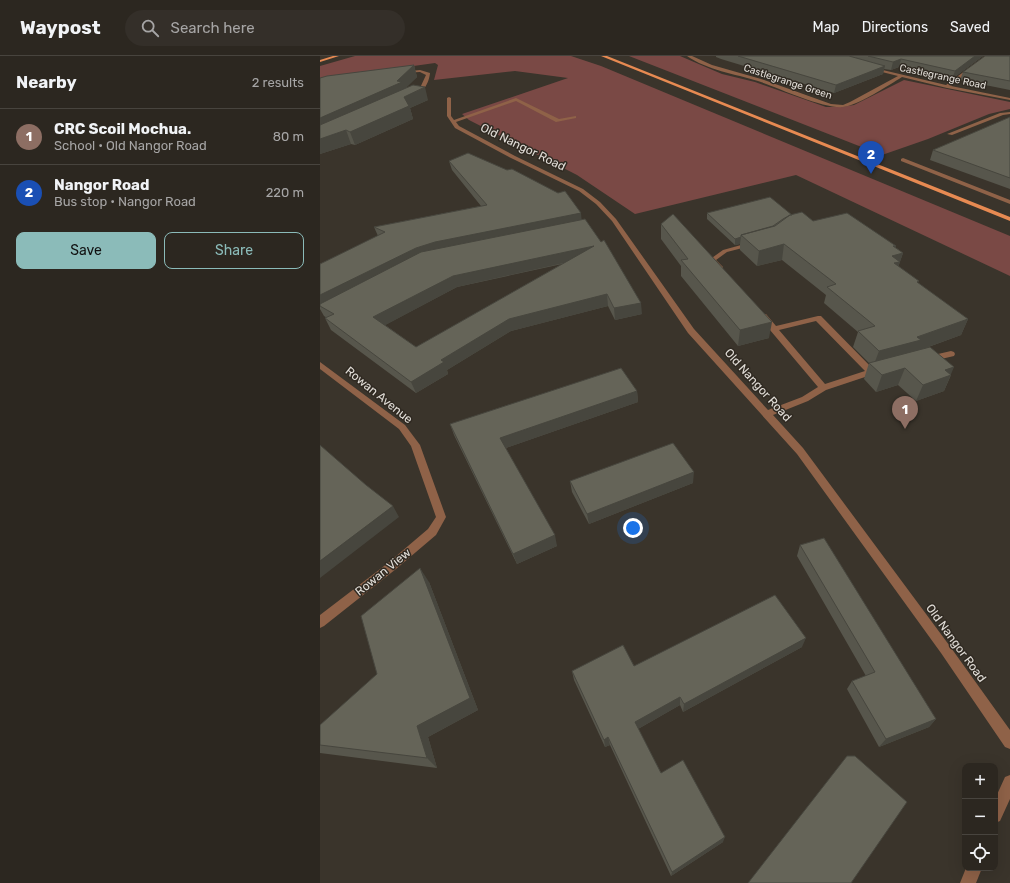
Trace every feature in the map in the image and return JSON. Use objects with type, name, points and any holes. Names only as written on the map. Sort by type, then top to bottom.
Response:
[{"type":"main road","points":[[320,61],[337,56]]},
{"type":"main road","points":[[603,56],[1010,220]]},
{"type":"street","name":"Castlegrange Green","points":[[689,56],[710,66],[759,80],[830,105],[843,106],[852,103],[901,76]]},
{"type":"street","points":[[947,87],[965,74],[978,61],[988,56]]},
{"type":"street","name":"Castlegrange Road","points":[[863,66],[947,87],[1010,99]]},
{"type":"street","points":[[397,73],[420,71],[428,74],[422,91],[408,97]]},
{"type":"street","points":[[449,98],[449,116],[452,122],[516,99],[558,121],[574,117]]},
{"type":"street","points":[[950,134],[1002,114],[1010,113]]},
{"type":"street","name":"Old Nangor Road","points":[[452,122],[457,127],[474,137],[581,190],[598,203],[614,220],[691,331],[800,451],[945,649],[1010,742]]},
{"type":"street","points":[[959,131],[967,133]]},
{"type":"street","points":[[913,156],[901,161],[1010,202]]},
{"type":"street","points":[[726,276],[712,260],[725,251],[763,241]]},
{"type":"street","points":[[759,311],[823,388]]},
{"type":"street","points":[[774,329],[818,318],[871,372]]},
{"type":"street","points":[[915,361],[951,354]]},
{"type":"street","name":"Rowan Avenue","points":[[320,365],[402,427],[414,445],[436,500],[441,517]]},
{"type":"street","points":[[767,414],[805,399],[823,388],[881,370]]},
{"type":"street","name":"Rowan View","points":[[320,622],[392,566],[432,532],[441,517]]},
{"type":"street","points":[[998,809],[1010,782]]},
{"type":"street","points":[[968,883],[973,871]]},
{"type":"shaded area","points":[[355,56],[571,56],[601,66],[1010,236],[1010,276],[796,175],[635,214],[577,175],[469,120],[462,114],[568,78],[515,71],[434,80],[438,65],[435,63],[320,79],[320,66]]},
{"type":"shaded area","points":[[629,56],[680,56],[722,74],[755,82],[826,107],[854,105],[904,80],[1010,102],[1010,109],[989,114],[928,139],[882,155]]},
{"type":"building","points":[[738,56],[849,56],[885,66],[836,85]]},
{"type":"building","points":[[868,56],[975,56],[955,71],[901,59],[893,62]]},
{"type":"building","points":[[985,56],[1010,56],[1010,81],[963,72]]},
{"type":"building","points":[[414,65],[397,81],[402,82],[320,118],[320,78]]},
{"type":"building","points":[[413,85],[425,87],[404,97],[409,106],[350,132],[346,130],[320,139],[320,125]]},
{"type":"building","points":[[1010,117],[1010,178],[933,150]]},
{"type":"building","points":[[468,153],[507,170],[512,169],[558,193],[565,191],[581,213],[435,242],[416,248],[320,295],[320,264],[385,232],[374,227],[487,205],[449,161]]},
{"type":"building","points":[[770,197],[792,215],[773,226],[741,235],[741,237],[735,239],[707,213]]},
{"type":"building","points":[[802,212],[813,221],[847,213],[896,246],[893,246],[903,253],[892,256],[900,262],[894,263],[919,281],[917,282],[968,319],[917,337],[921,340],[879,351],[858,331],[875,326],[827,287],[836,284],[784,244],[759,251],[741,235],[775,226],[790,215]]},
{"type":"building","points":[[673,214],[772,322],[740,330],[681,260],[688,259],[661,224]]},
{"type":"building","points":[[585,219],[601,242],[604,240],[641,303],[614,308],[607,294],[509,319],[441,360],[444,362],[411,382],[325,318],[334,314],[320,306],[320,304],[421,252]],"holes":[[[594,246],[416,347],[373,317],[453,276]]]},
{"type":"building","points":[[930,347],[954,367],[945,370],[951,375],[923,385],[905,368],[882,375],[869,363]]},
{"type":"building","points":[[621,368],[637,391],[500,438],[555,535],[513,554],[450,424]]},
{"type":"building","points":[[673,443],[694,472],[587,514],[570,481]]},
{"type":"building","points":[[320,445],[393,506],[320,561]]},
{"type":"building","points":[[824,538],[936,719],[886,739],[852,681],[875,672],[800,545]]},
{"type":"building","points":[[420,568],[470,698],[417,726],[427,758],[320,745],[320,725],[377,674],[361,616]]},
{"type":"building","points":[[775,595],[806,638],[684,704],[680,697],[635,722],[661,773],[683,760],[725,837],[672,872],[608,737],[604,740],[572,671],[623,645],[634,666]]},
{"type":"building","points":[[847,756],[855,756],[907,802],[851,883],[748,883]]},
{"type":"place","name":"Nangor Road","points":[[871,174]]},
{"type":"place","name":"CRC Scoil Mochua.","points":[[905,429]]}]
